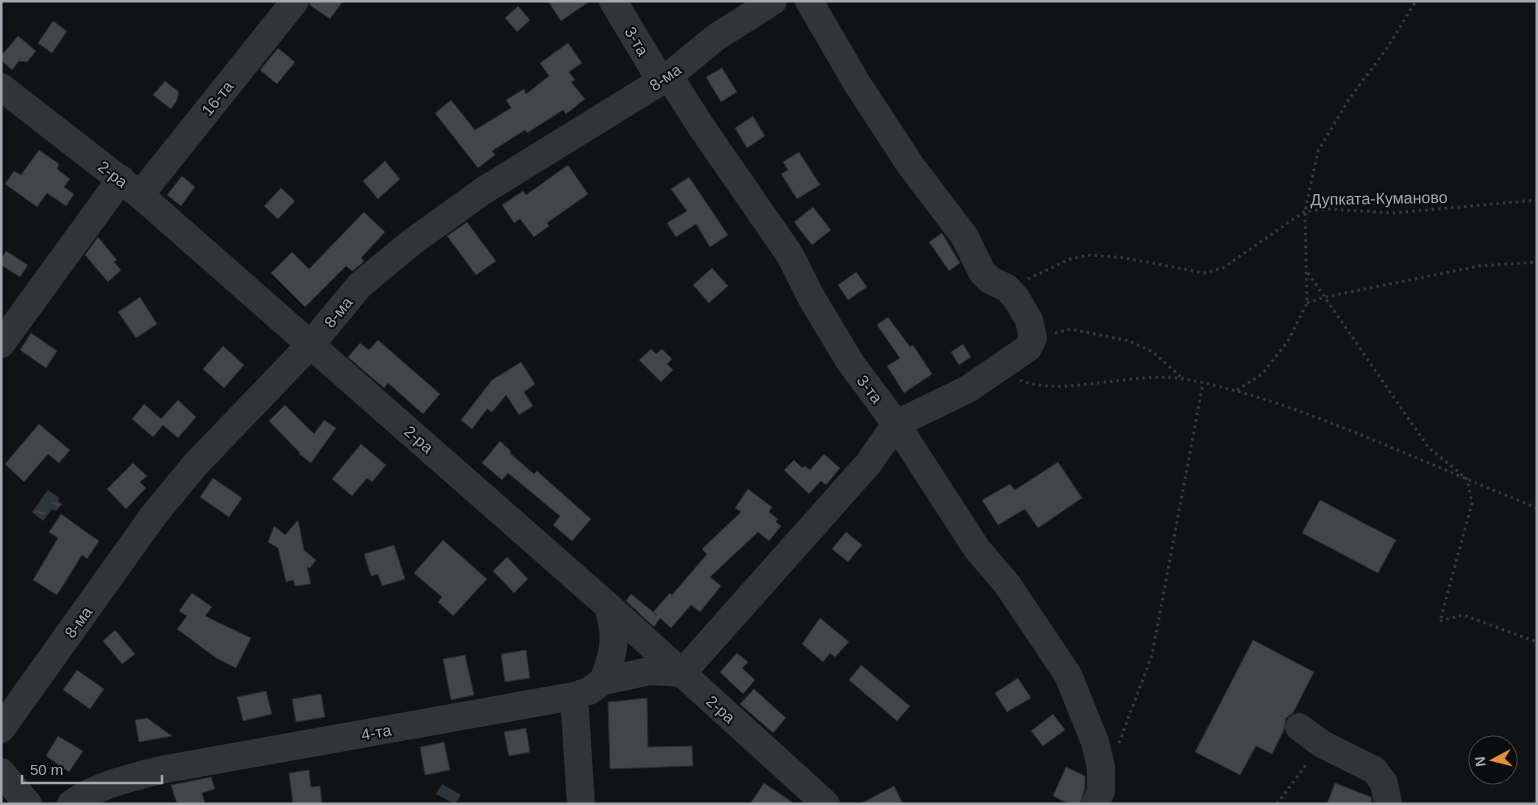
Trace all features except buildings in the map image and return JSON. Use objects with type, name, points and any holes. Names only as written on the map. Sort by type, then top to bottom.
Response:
[{"type":"street","name":"16-та","points":[[1,344],[130,187],[296,1]]},
{"type":"street","name":"3-та","points":[[613,1],[665,78],[790,254],[811,297],[850,362],[896,424],[977,549],[1007,584],[1068,675],[1095,742],[1101,767],[1101,790],[1095,804]]},
{"type":"street","name":"8-ма","points":[[1,729],[153,516],[230,426],[311,344],[360,285],[412,242],[483,191],[665,78],[715,38],[773,1]]},
{"type":"street","points":[[682,673],[868,464],[896,424],[968,389],[1028,348],[1033,338],[1029,320],[1008,288],[990,280],[982,272],[965,237],[911,166],[858,85],[809,1]]},
{"type":"street","name":"2-ра","points":[[1,87],[130,187],[311,344],[608,606],[826,804]]},
{"type":"street","points":[[603,681],[614,649],[614,626],[608,606]]},
{"type":"street","name":"4-та","points":[[71,804],[84,795],[121,779],[166,769],[574,696],[589,691],[603,681],[650,671],[682,673]]},
{"type":"street","points":[[574,696],[581,804]]},
{"type":"street","points":[[1299,727],[1322,744],[1374,770],[1384,783],[1388,804]]},
{"type":"street","points":[[1,772],[28,804]]},
{"type":"path","points":[[1237,390],[1262,374],[1288,341],[1307,303],[1305,211],[1318,151],[1349,100],[1385,52],[1416,1]]},
{"type":"path","name":"Дупката-Куманово","points":[[1008,288],[1070,259],[1090,255],[1126,258],[1204,273],[1223,268],[1305,211],[1329,209],[1394,213],[1537,200]]},
{"type":"path","points":[[1307,303],[1324,297],[1479,266],[1537,262]]},
{"type":"path","points":[[1307,271],[1428,447],[1467,479],[1472,503],[1440,622],[1449,617],[1463,615],[1537,642]]},
{"type":"path","points":[[1033,338],[1071,329],[1129,341],[1153,352],[1183,378]]},
{"type":"path","points":[[996,370],[1028,384],[1050,387],[1140,377],[1183,378],[1237,390],[1294,408],[1537,508]]},
{"type":"path","points":[[1118,746],[1152,655],[1202,383]]},
{"type":"path","points":[[1277,804],[1322,744]]},
{"type":"water","points":[[48,490],[59,498],[58,501],[62,504],[56,511],[52,509],[43,521],[32,512]]},
{"type":"water","points":[[442,784],[461,795],[455,804],[436,794]]}]
